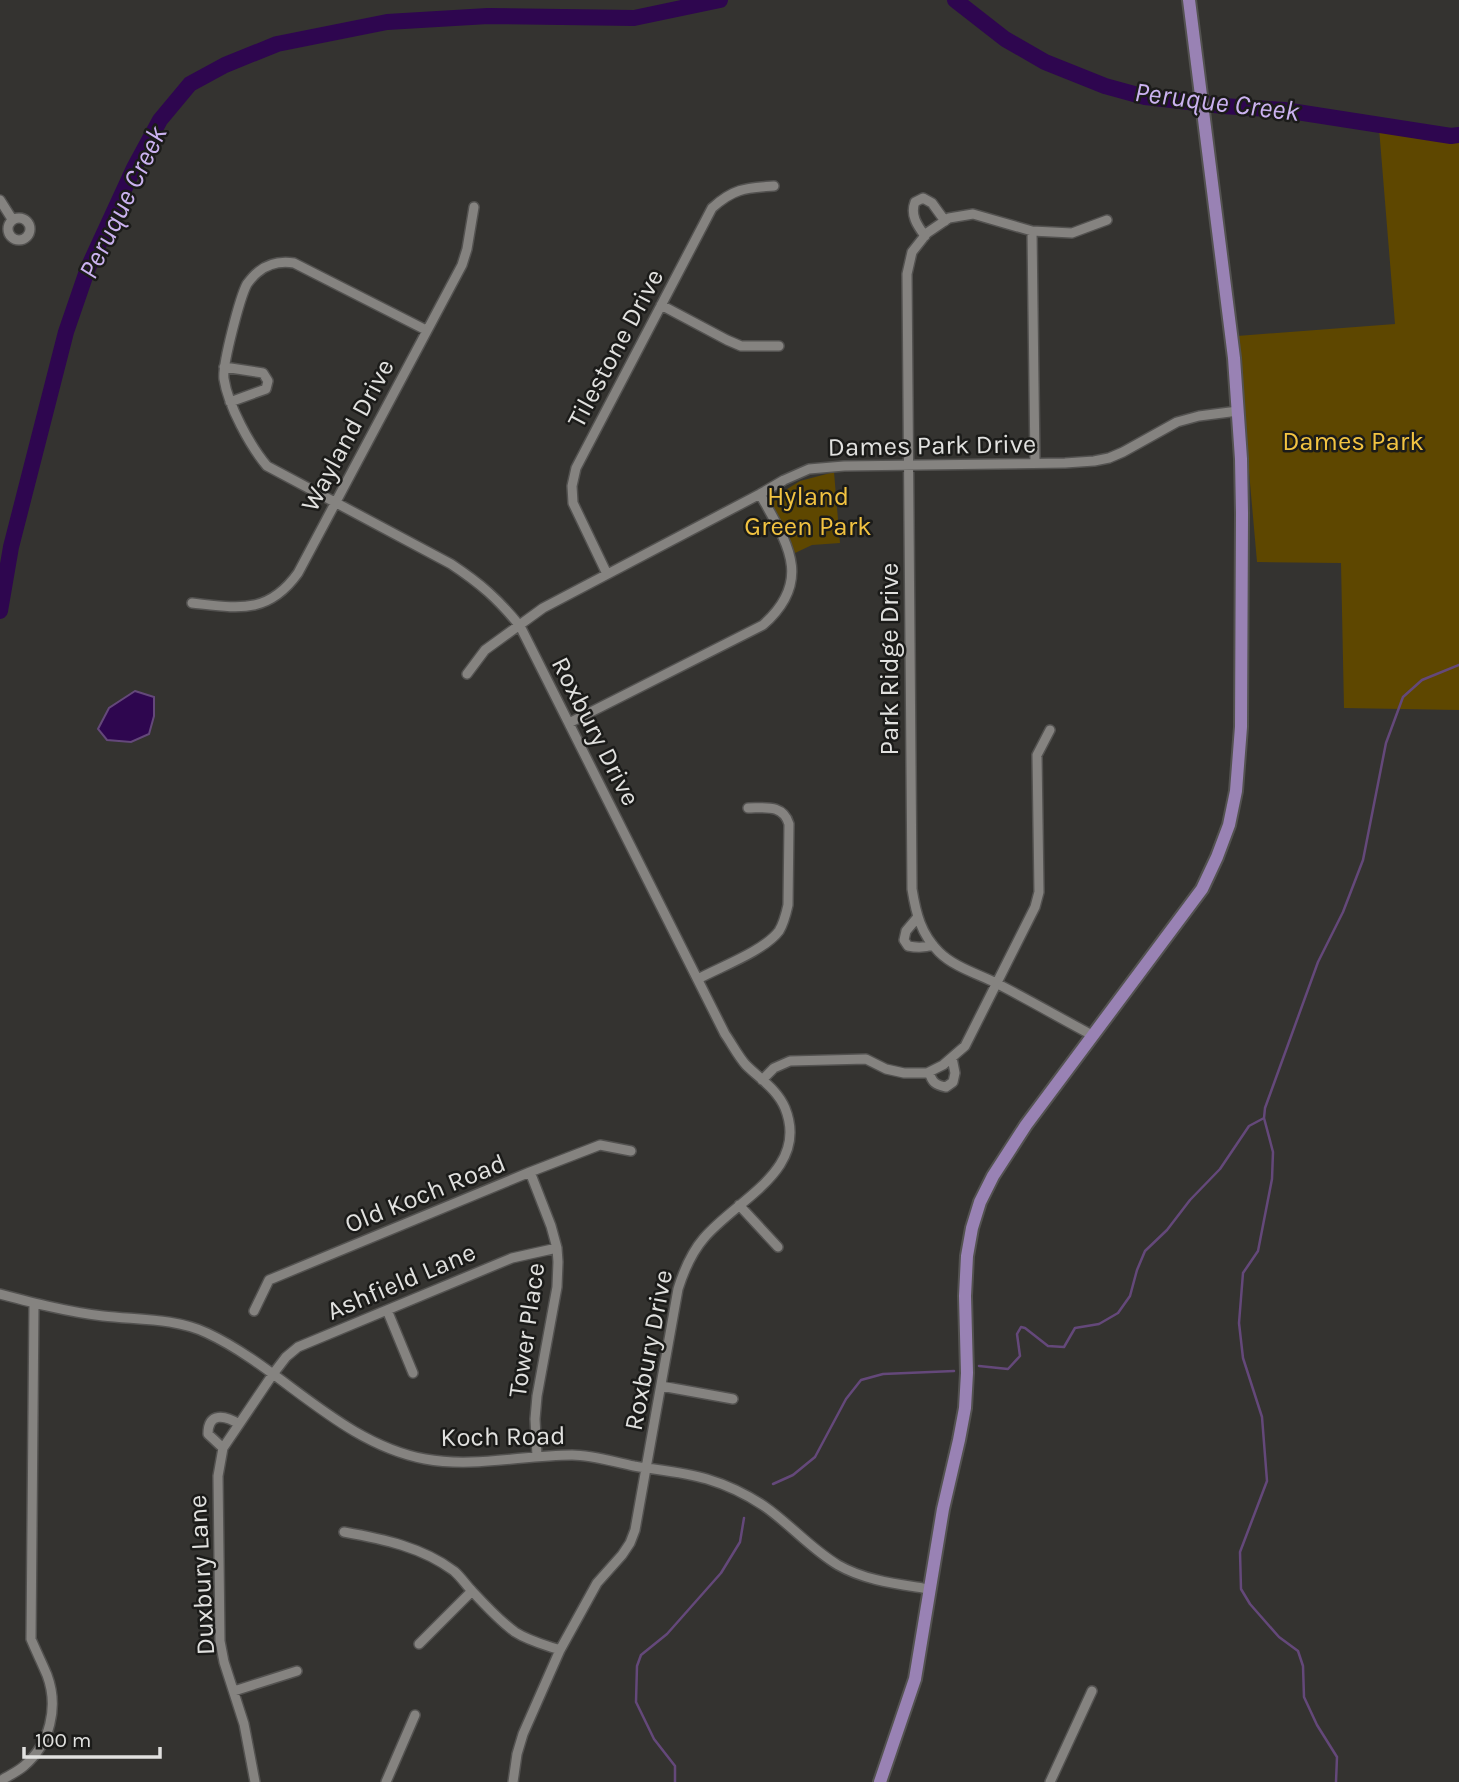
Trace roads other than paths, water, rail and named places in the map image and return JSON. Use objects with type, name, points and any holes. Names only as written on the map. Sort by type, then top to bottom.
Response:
[{"type":"main road","points":[[880,1782],[915,1679],[943,1509],[965,1408],[967,1256],[980,1202],[1007,1152],[1202,889],[1229,825],[1236,791],[1240,737],[1241,459],[1234,358],[1189,0]]},
{"type":"street","name":"Tilestone Drive","points":[[607,574],[573,503],[572,486],[576,468],[712,208],[724,197],[743,189],[774,186]]},
{"type":"street","points":[[925,236],[916,224],[913,212],[915,202],[923,198],[932,203],[945,221]]},
{"type":"street","points":[[0,200],[12,219]]},
{"type":"street","name":"Wayland Drive","points":[[192,603],[248,607],[266,602],[283,592],[298,573],[461,265],[467,249],[474,207]]},
{"type":"street","name":"Park Ridge Drive","points":[[1092,1035],[941,954],[921,928],[917,918],[912,889],[906,274],[912,252],[925,236],[949,218],[973,214],[1032,231],[1072,233],[1107,220]]},
{"type":"street","points":[[1032,231],[1035,463]]},
{"type":"street","name":"Roxbury Drive","points":[[426,330],[294,262],[281,261],[256,273],[246,286],[225,356],[223,377],[230,402],[255,453],[267,466],[451,564],[500,601],[520,626],[733,1046],[744,1063],[775,1091],[789,1122],[790,1142],[784,1159],[772,1177],[704,1238],[688,1260],[678,1289],[635,1530],[630,1543],[597,1583],[560,1650],[523,1734],[513,1782]]},
{"type":"street","points":[[661,305],[741,346],[779,346]]},
{"type":"street","points":[[224,368],[263,373],[268,381],[266,389],[230,402]]},
{"type":"street","name":"Dames Park Drive","points":[[467,674],[485,650],[542,608],[809,469],[1085,462],[1109,458],[1123,452],[1177,422],[1238,411]]},
{"type":"street","points":[[569,723],[763,625],[781,608],[790,586],[792,560],[786,540],[760,494]]},
{"type":"street","points":[[762,1080],[781,1063],[790,1061],[866,1059],[886,1069],[904,1073],[929,1072],[943,1065],[965,1046],[1035,907],[1039,892],[1037,755],[1050,730]]},
{"type":"street","points":[[698,979],[767,943],[780,930],[785,917],[789,864],[787,817],[776,808],[748,808]]},
{"type":"street","name":"Park Ridge Drive","points":[[917,918],[906,931],[904,940],[908,946],[917,948],[933,945]]},
{"type":"street","points":[[929,1072],[937,1086],[946,1087],[953,1082],[955,1073],[952,1058]]},
{"type":"street","name":"Old Koch Road","points":[[254,1311],[269,1280],[600,1145],[631,1151]]},
{"type":"street","name":"Tower Place","points":[[530,1172],[551,1226],[558,1262],[537,1396],[537,1456]]},
{"type":"street","points":[[739,1205],[778,1247]]},
{"type":"street","name":"Ashfield Lane","points":[[273,1374],[298,1347],[512,1258],[557,1248]]},
{"type":"street","name":"Koch Road","points":[[0,1294],[104,1316],[153,1319],[203,1331],[232,1345],[338,1420],[384,1447],[425,1459],[470,1463],[575,1455],[705,1478],[739,1491],[765,1507],[809,1545],[838,1565],[871,1579],[929,1589]]},
{"type":"street","points":[[0,1781],[23,1767],[36,1753],[47,1735],[52,1717],[47,1674],[31,1639],[34,1303]]},
{"type":"street","points":[[387,1310],[413,1373]]},
{"type":"street","name":"Duxbury Lane","points":[[256,1782],[244,1724],[220,1641],[218,1476],[223,1448],[273,1374]]},
{"type":"street","points":[[661,1386],[733,1399]]},
{"type":"street","points":[[223,1448],[208,1434],[211,1421],[228,1418],[239,1424]]},
{"type":"street","points":[[344,1532],[412,1548],[456,1572],[514,1631],[560,1650]]},
{"type":"street","points":[[419,1644],[472,1591]]},
{"type":"street","points":[[234,1691],[298,1671]]},
{"type":"street","points":[[1050,1782],[1092,1691]]},
{"type":"street","points":[[386,1782],[415,1715]]},
{"type":"waterway","name":"Peruque Creek","points":[[0,611],[11,547],[66,332],[88,268],[134,168],[160,120],[190,84],[225,65],[277,44],[387,22],[488,16],[634,18],[720,0]]},
{"type":"waterway","name":"Peruque Creek","points":[[955,0],[1005,39],[1045,62],[1105,86],[1145,97],[1284,110],[1451,136],[1459,135]]},
{"type":"waterway","points":[[1336,1782],[1337,1757],[1317,1725],[1304,1697],[1303,1666],[1298,1651],[1279,1637],[1250,1604],[1241,1589],[1240,1552],[1267,1481],[1262,1417],[1243,1358],[1239,1323],[1243,1273],[1258,1251],[1272,1179],[1273,1152],[1264,1118],[1265,1108],[1318,962],[1343,912],[1363,860],[1386,743],[1403,697],[1422,680],[1459,665]]},
{"type":"waterway","points":[[979,1366],[1008,1369],[1020,1356],[1017,1334],[1021,1327],[1048,1346],[1064,1347],[1075,1328],[1099,1324],[1118,1313],[1130,1296],[1145,1251],[1220,1169],[1249,1126],[1264,1118]]},
{"type":"waterway","points":[[773,1484],[793,1475],[815,1457],[846,1399],[861,1380],[883,1374],[954,1371]]},
{"type":"waterway","points":[[675,1782],[675,1766],[654,1739],[636,1702],[637,1666],[641,1655],[667,1634],[721,1573],[740,1542],[744,1518]]},
{"type":"park label","name":"Dames Park","points":[[1353,441]]},
{"type":"park label","name":"Hyland Green Park","points":[[808,511]]}]
